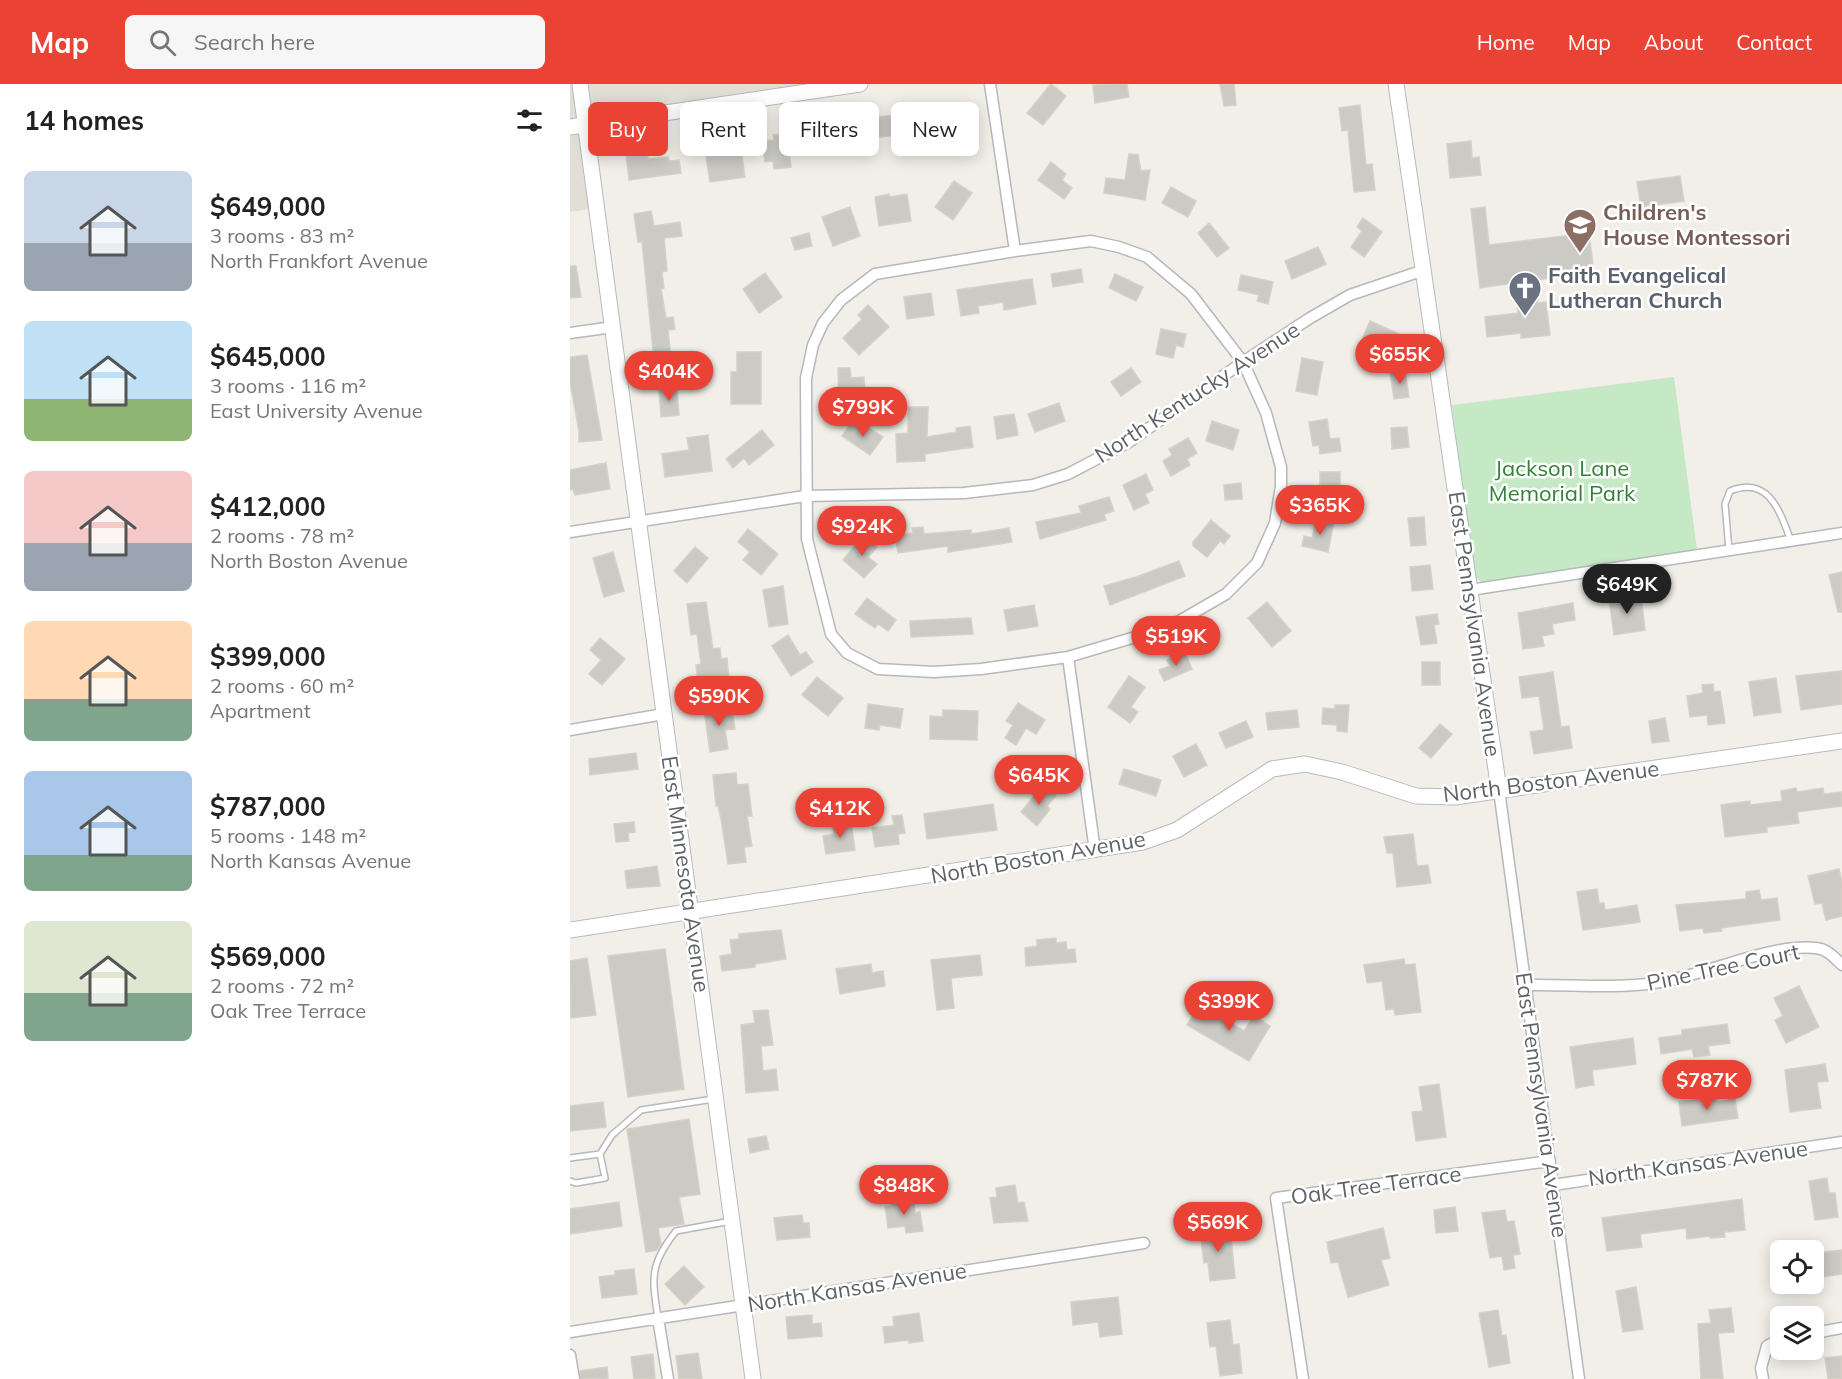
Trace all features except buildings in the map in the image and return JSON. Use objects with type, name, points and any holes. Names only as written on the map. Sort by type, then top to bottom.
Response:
[{"type":"street","name":"East Minnesota Avenue","points":[[580,84],[578,126],[613,327],[753,1379]]},
{"type":"street","points":[[578,126],[860,84]]},
{"type":"street","points":[[990,84],[1015,250]]},
{"type":"street","name":"East Pennsylvania Avenue","points":[[1396,84],[1499,790],[1579,1379]]},
{"type":"street","points":[[1090,241],[1119,247],[1147,257],[1191,294],[1243,362],[1266,413],[1281,467],[1281,486],[1275,523],[1257,563],[1226,594],[1169,627],[1068,657],[981,669],[934,672],[878,669],[846,653],[831,634],[807,539],[806,378],[813,345],[823,323],[841,300],[875,274],[1015,250],[1090,241]]},
{"type":"street","name":"North Kentucky Avenue","points":[[570,532],[805,496],[964,493],[1033,485],[1068,474],[1129,442],[1243,362],[1350,295],[1424,270]]},
{"type":"street","points":[[570,333],[613,327]]},
{"type":"street","points":[[1470,590],[1842,533]]},
{"type":"street","points":[[1068,657],[1095,851]]},
{"type":"street","points":[[570,730],[664,714]]},
{"type":"street","name":"North Boston Avenue","points":[[570,930],[1143,842],[1177,830],[1272,769],[1314,766],[1342,772],[1416,796],[1455,797],[1842,741]]},
{"type":"street","name":"Pine Tree Court","points":[[1526,985],[1611,987],[1656,983],[1786,949],[1817,948],[1832,954],[1842,965]]},
{"type":"street","name":"North Kansas Avenue","points":[[1553,1185],[1842,1142]]},
{"type":"street","name":"Oak Tree Terrace","points":[[1303,1379],[1276,1198],[1550,1161]]},
{"type":"street","name":"North Kansas Avenue","points":[[570,1332],[1144,1242]]},
{"type":"street","points":[[658,1318],[668,1379]]},
{"type":"street","points":[[1824,1331],[1842,1328]]},
{"type":"street","points":[[1763,1379],[1761,1368],[1767,1346],[1770,1344]]},
{"type":"street","points":[[570,1355],[574,1379]]},
{"type":"lane","points":[[1729,550],[1725,504],[1730,491],[1742,486],[1762,489],[1774,503],[1791,541]]},
{"type":"lane","points":[[570,1181],[576,1183],[605,1178],[600,1154],[612,1136],[641,1110],[716,1099]]},
{"type":"lane","points":[[570,1158],[600,1154]]},
{"type":"lane","points":[[658,1318],[653,1273],[676,1231],[732,1221]]},
{"type":"shaded area","points":[[570,84],[860,84],[740,102],[680,102],[680,111],[668,113],[668,102],[588,102],[588,125],[586,125],[588,156],[590,156],[597,208],[570,212]]},
{"type":"green space","name":"Jackson Lane Memorial Park","points":[[1674,377],[1697,550],[1482,582],[1473,577],[1452,405]]},
{"type":"place","name":"Children's House Montessori","points":[[1580,254]]},
{"type":"place","name":"Faith Evangelical Lutheran Church","points":[[1525,317]]}]
